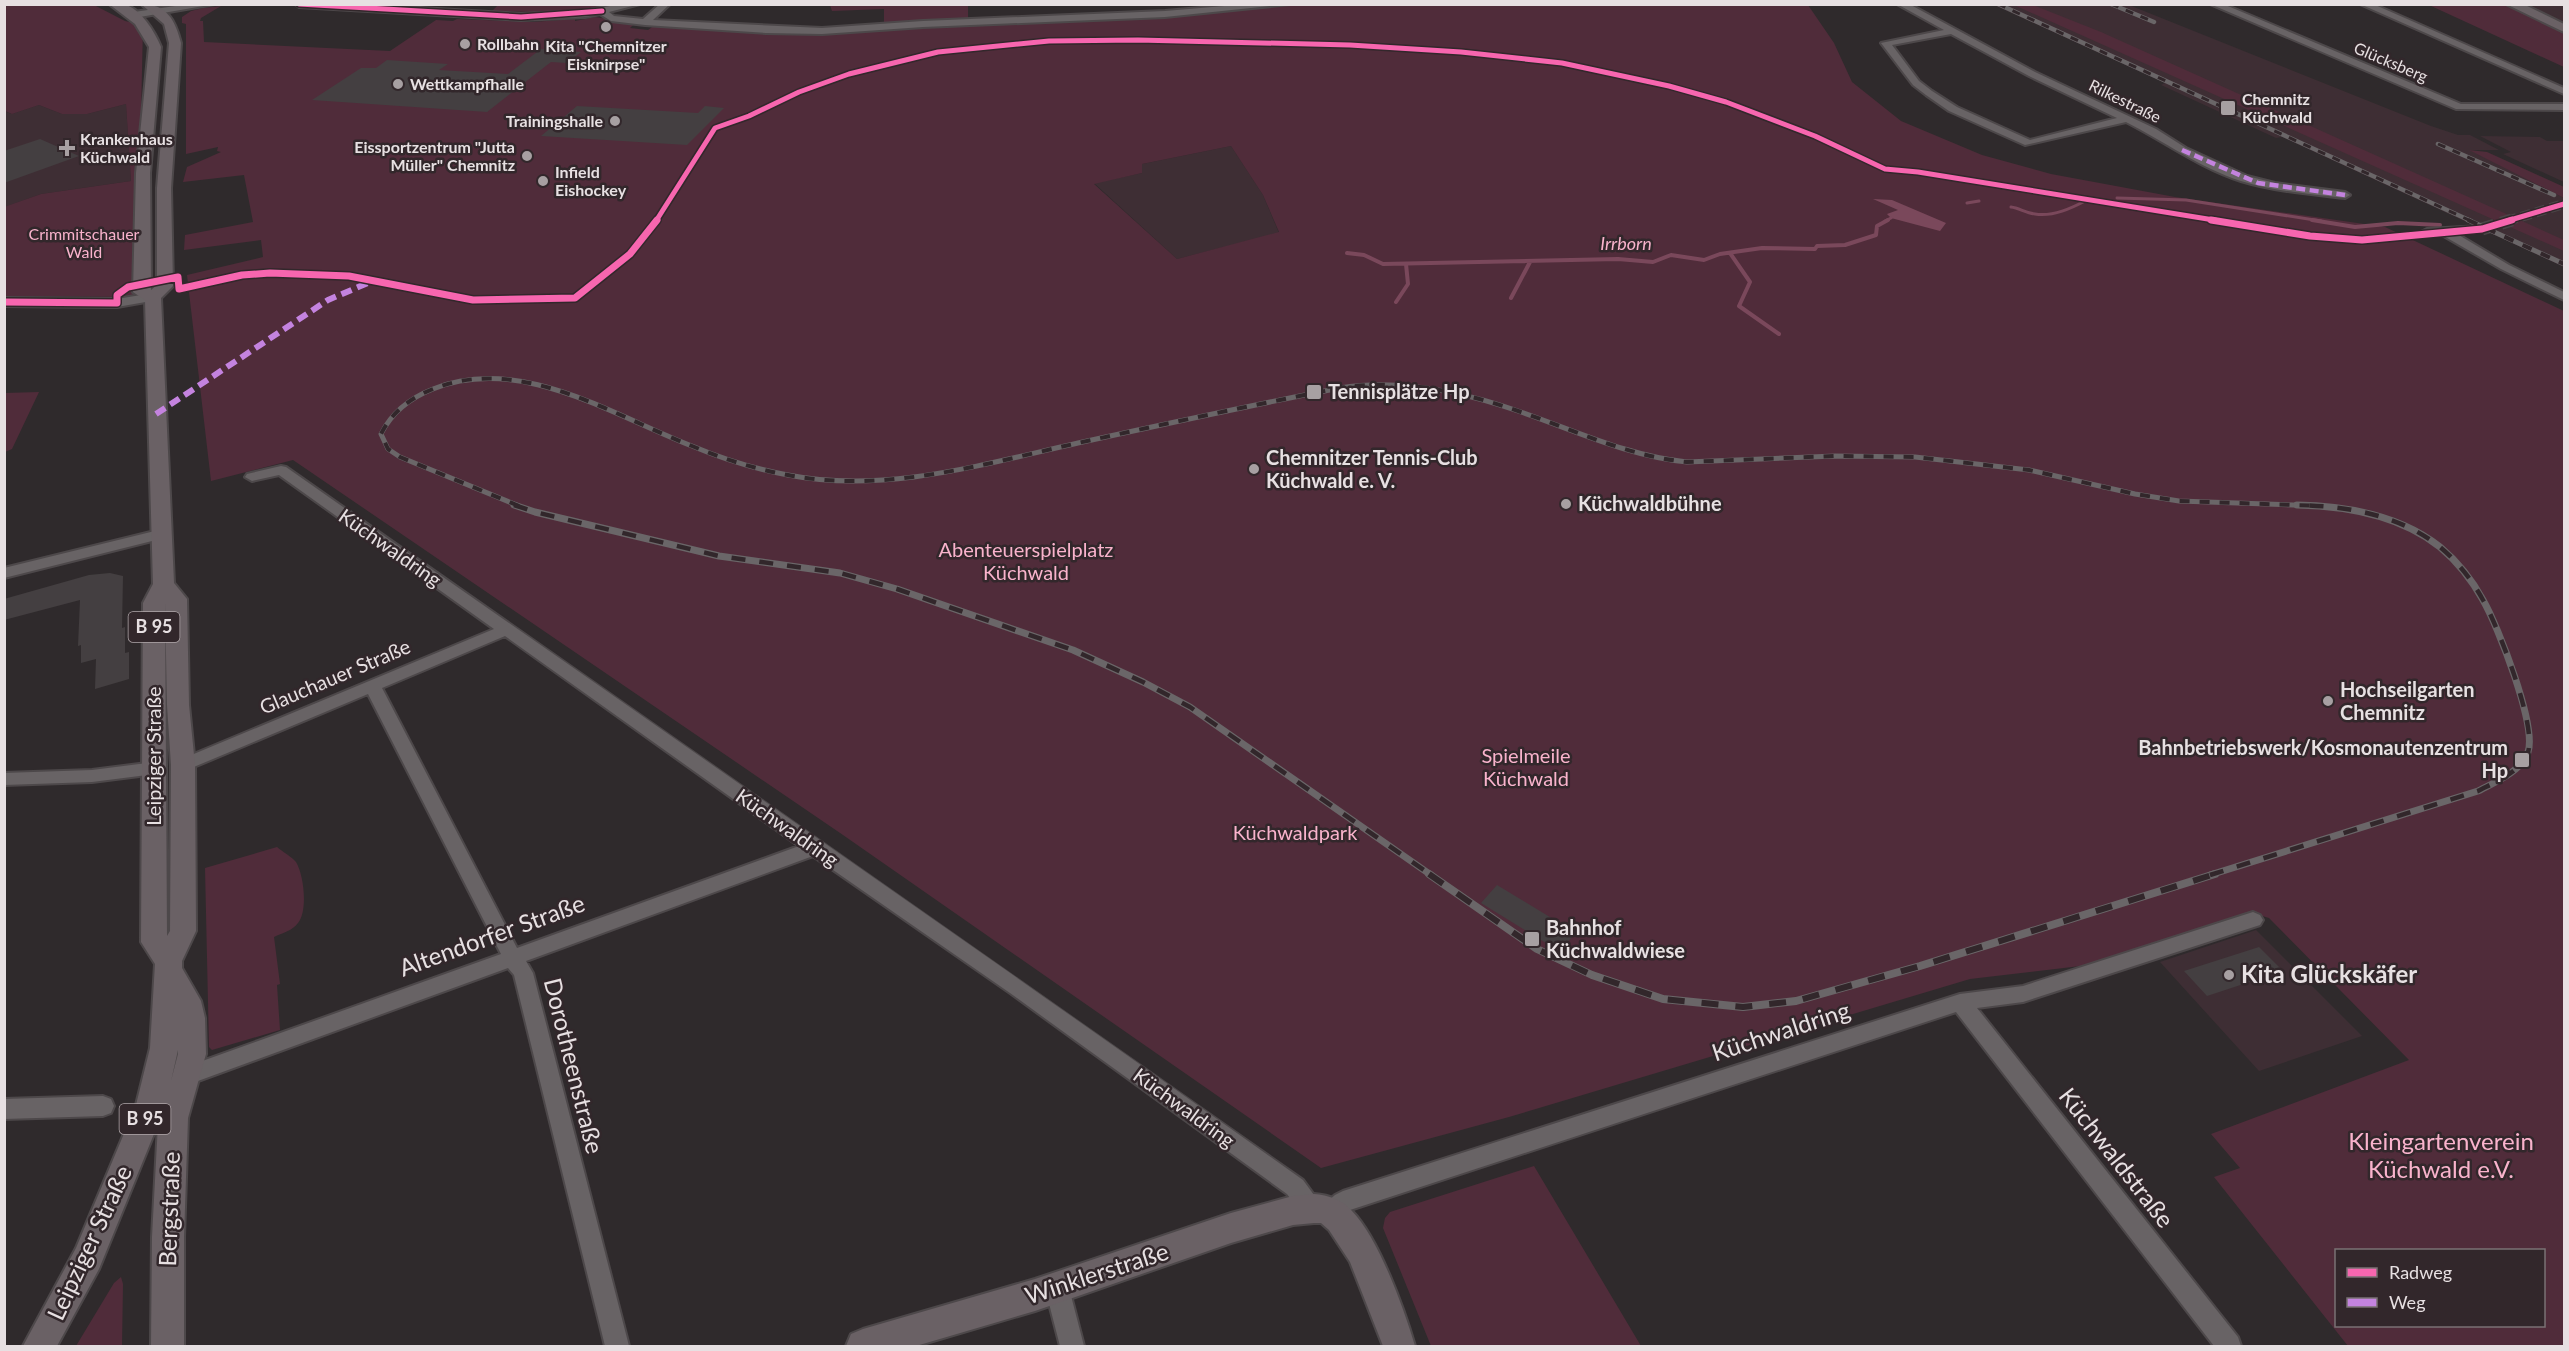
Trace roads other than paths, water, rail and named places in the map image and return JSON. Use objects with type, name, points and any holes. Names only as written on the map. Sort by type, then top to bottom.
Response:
[{"type":"main road","name":"Leipziger Straße","points":[[115,4],[134,15],[145,26],[155,47],[141,227],[141,292],[153,297]]},
{"type":"main road","points":[[2512,4],[2565,28]]},
{"type":"main road","name":"Leipziger Straße","points":[[158,12],[176,50],[164,188],[165,286],[153,297],[164,584],[154,603],[154,942],[169,967]]},
{"type":"main road","name":"Leipziger Straße","points":[[39,1347],[88,1258],[151,1105],[164,1048],[169,967],[183,931],[183,765],[178,705],[176,599],[164,584]]},
{"type":"main road","name":"Bergstraße","points":[[168,1347],[168,1237],[173,1118],[192,1054],[191,1018],[187,1001],[169,967]]},
{"type":"main road","name":"Winklerstraße","points":[[863,1347],[1057,1288],[1291,1211],[1321,1211]]},
{"type":"main road","points":[[1321,1211],[1344,1222],[1365,1260],[1399,1347]]},
{"type":"street","points":[[158,12],[184,4]]},
{"type":"street","points":[[134,15],[211,4]]},
{"type":"street","points":[[299,4],[521,17],[602,11],[636,4]]},
{"type":"street","points":[[645,22],[666,4]]},
{"type":"street","points":[[1086,4],[1087,18]]},
{"type":"street","points":[[602,11],[611,18],[645,22],[766,30],[822,31],[923,24],[1087,18],[1286,4]]},
{"type":"street","name":"Rilkestraße","points":[[1901,4],[1950,32],[2167,139],[2182,150],[2243,178],[2275,186],[2345,195]]},
{"type":"street","name":"Glücksberg","points":[[2214,4],[2460,107],[2565,107]]},
{"type":"street","points":[[2364,4],[2565,91]]},
{"type":"street","points":[[158,12],[179,13],[195,7]]},
{"type":"street","points":[[1950,32],[1886,43],[1916,84],[1953,109],[2029,143],[2127,119]]},
{"type":"street","points":[[2427,232],[2482,229]]},
{"type":"street","points":[[2446,232],[2505,267],[2565,296]]},
{"type":"street","points":[[4,302],[117,303],[153,297]]},
{"type":"street","name":"Küchwaldring","points":[[252,477],[281,470],[814,848],[1017,987],[1295,1187],[1321,1211],[1960,1002],[2023,994],[2253,921]]},
{"type":"street","points":[[4,573],[163,534]]},
{"type":"street","name":"Glauchauer Straße","points":[[183,765],[506,630]]},
{"type":"street","name":"Dorotheenstraße","points":[[371,686],[386,710],[512,957],[523,973],[617,1347]]},
{"type":"street","points":[[4,779],[92,776],[155,768]]},
{"type":"street","name":"Altendorfer Straße","points":[[187,1076],[814,848]]},
{"type":"street","name":"Küchwaldstraße","points":[[1960,1002],[2229,1347]]},
{"type":"street","points":[[4,1109],[103,1106]]},
{"type":"street","points":[[1057,1288],[1072,1347]]},
{"type":"waterway","points":[[2117,198],[2186,200],[2321,221]]},
{"type":"waterway","name":"Irrborn","points":[[2011,207],[2042,215],[2069,209],[2087,200]]},
{"type":"waterway","points":[[1967,203],[1979,201]]},
{"type":"waterway","name":"Irrborn","points":[[1885,221],[1891,218]]},
{"type":"waterway","name":"Irrborn","points":[[1347,253],[1364,255],[1383,264],[1618,259],[1653,262],[1671,255],[1704,260],[1720,254],[1762,248],[1815,249],[1817,246],[1845,245],[1876,235],[1877,226],[1888,220]]},
{"type":"waterway","points":[[2312,220],[2355,227],[2398,223],[2440,225]]},
{"type":"waterway","points":[[1730,253],[1750,282],[1739,306],[1779,334]]},
{"type":"waterway","points":[[1511,298],[1530,262]]},
{"type":"waterway","points":[[1396,302],[1408,284],[1406,264]]},
{"type":"tunnel","points":[[2507,221],[2564,204]]},
{"type":"tunnel","points":[[2482,229],[2512,220]]},
{"type":"railway","points":[[1998,4],[2471,221]]},
{"type":"railway","points":[[2111,4],[2154,22]]},
{"type":"railway","points":[[2438,144],[2554,195]]},
{"type":"railway","points":[[2468,220],[2564,264]]},
{"type":"railway","points":[[519,506],[400,457],[388,449],[381,434],[385,426],[409,401],[433,389],[466,380],[499,379],[532,383],[565,393],[704,451],[751,467],[824,480],[861,481],[934,474],[1307,394],[1363,385],[1386,385],[1432,389],[1477,398],[1623,449],[1687,462],[1835,456],[1915,457],[2029,470],[2135,494],[2179,501],[2304,505]]},
{"type":"railway","points":[[514,505],[719,556],[840,573],[897,589],[1073,650],[1143,682],[1190,707],[1431,875]]},
{"type":"railway","points":[[2297,505],[2304,505]]},
{"type":"railway","points":[[2210,875],[2478,791],[2514,771],[2528,752],[2527,721],[2522,699],[2498,631],[2483,600],[2453,559],[2424,536],[2391,520],[2354,510],[2304,505]]},
{"type":"railway","points":[[2304,505],[2322,506]]},
{"type":"railway","points":[[1429,874],[1537,949],[1592,975],[1663,999],[1743,1007],[1796,1001],[1920,966],[2215,874]]},
{"type":"place","name":"Kita \"Chemnitzer Eisknirpse\"","points":[[606,27]]},
{"type":"place","name":"Rollbahn","points":[[465,44]]},
{"type":"place","name":"Wettkampfhalle","points":[[398,84]]},
{"type":"place","name":"Chemnitz Küchwald","points":[[2228,108]]},
{"type":"place","name":"Trainingshalle","points":[[615,121]]},
{"type":"place","name":"Krankenhaus Küchwald","points":[[67,148]]},
{"type":"place","name":"Eissportzentrum \"Jutta Müller\" Chemnitz","points":[[527,156]]},
{"type":"place","name":"Infield Eishockey","points":[[543,181]]},
{"type":"place","name":"Tennisplätze Hp","points":[[1314,392]]},
{"type":"place","name":"Chemnitzer Tennis-Club Küchwald e. V.","points":[[1254,469]]},
{"type":"place","name":"Küchwaldbühne","points":[[1566,504]]},
{"type":"place","name":"Hochseilgarten Chemnitz","points":[[2328,701]]},
{"type":"place","name":"Bahnbetriebswerk/Kosmonautenzentrum Hp","points":[[2522,760]]},
{"type":"place","name":"Bahnhof Küchwaldwiese","points":[[1532,939]]},
{"type":"place","name":"Kita Glückskäfer","points":[[2229,975]]},
{"type":"park label","name":"Crimmitschauer Wald","points":[[84,243]]},
{"type":"park label","name":"Abenteuerspielplatz Küchwald","points":[[1026,562]]},
{"type":"park label","name":"Spielmeile Küchwald","points":[[1526,768]]},
{"type":"park label","name":"Küchwaldpark","points":[[1295,833]]},
{"type":"park label","name":"Kleingartenverein Küchwald e.V.","points":[[2441,1156]]}]
